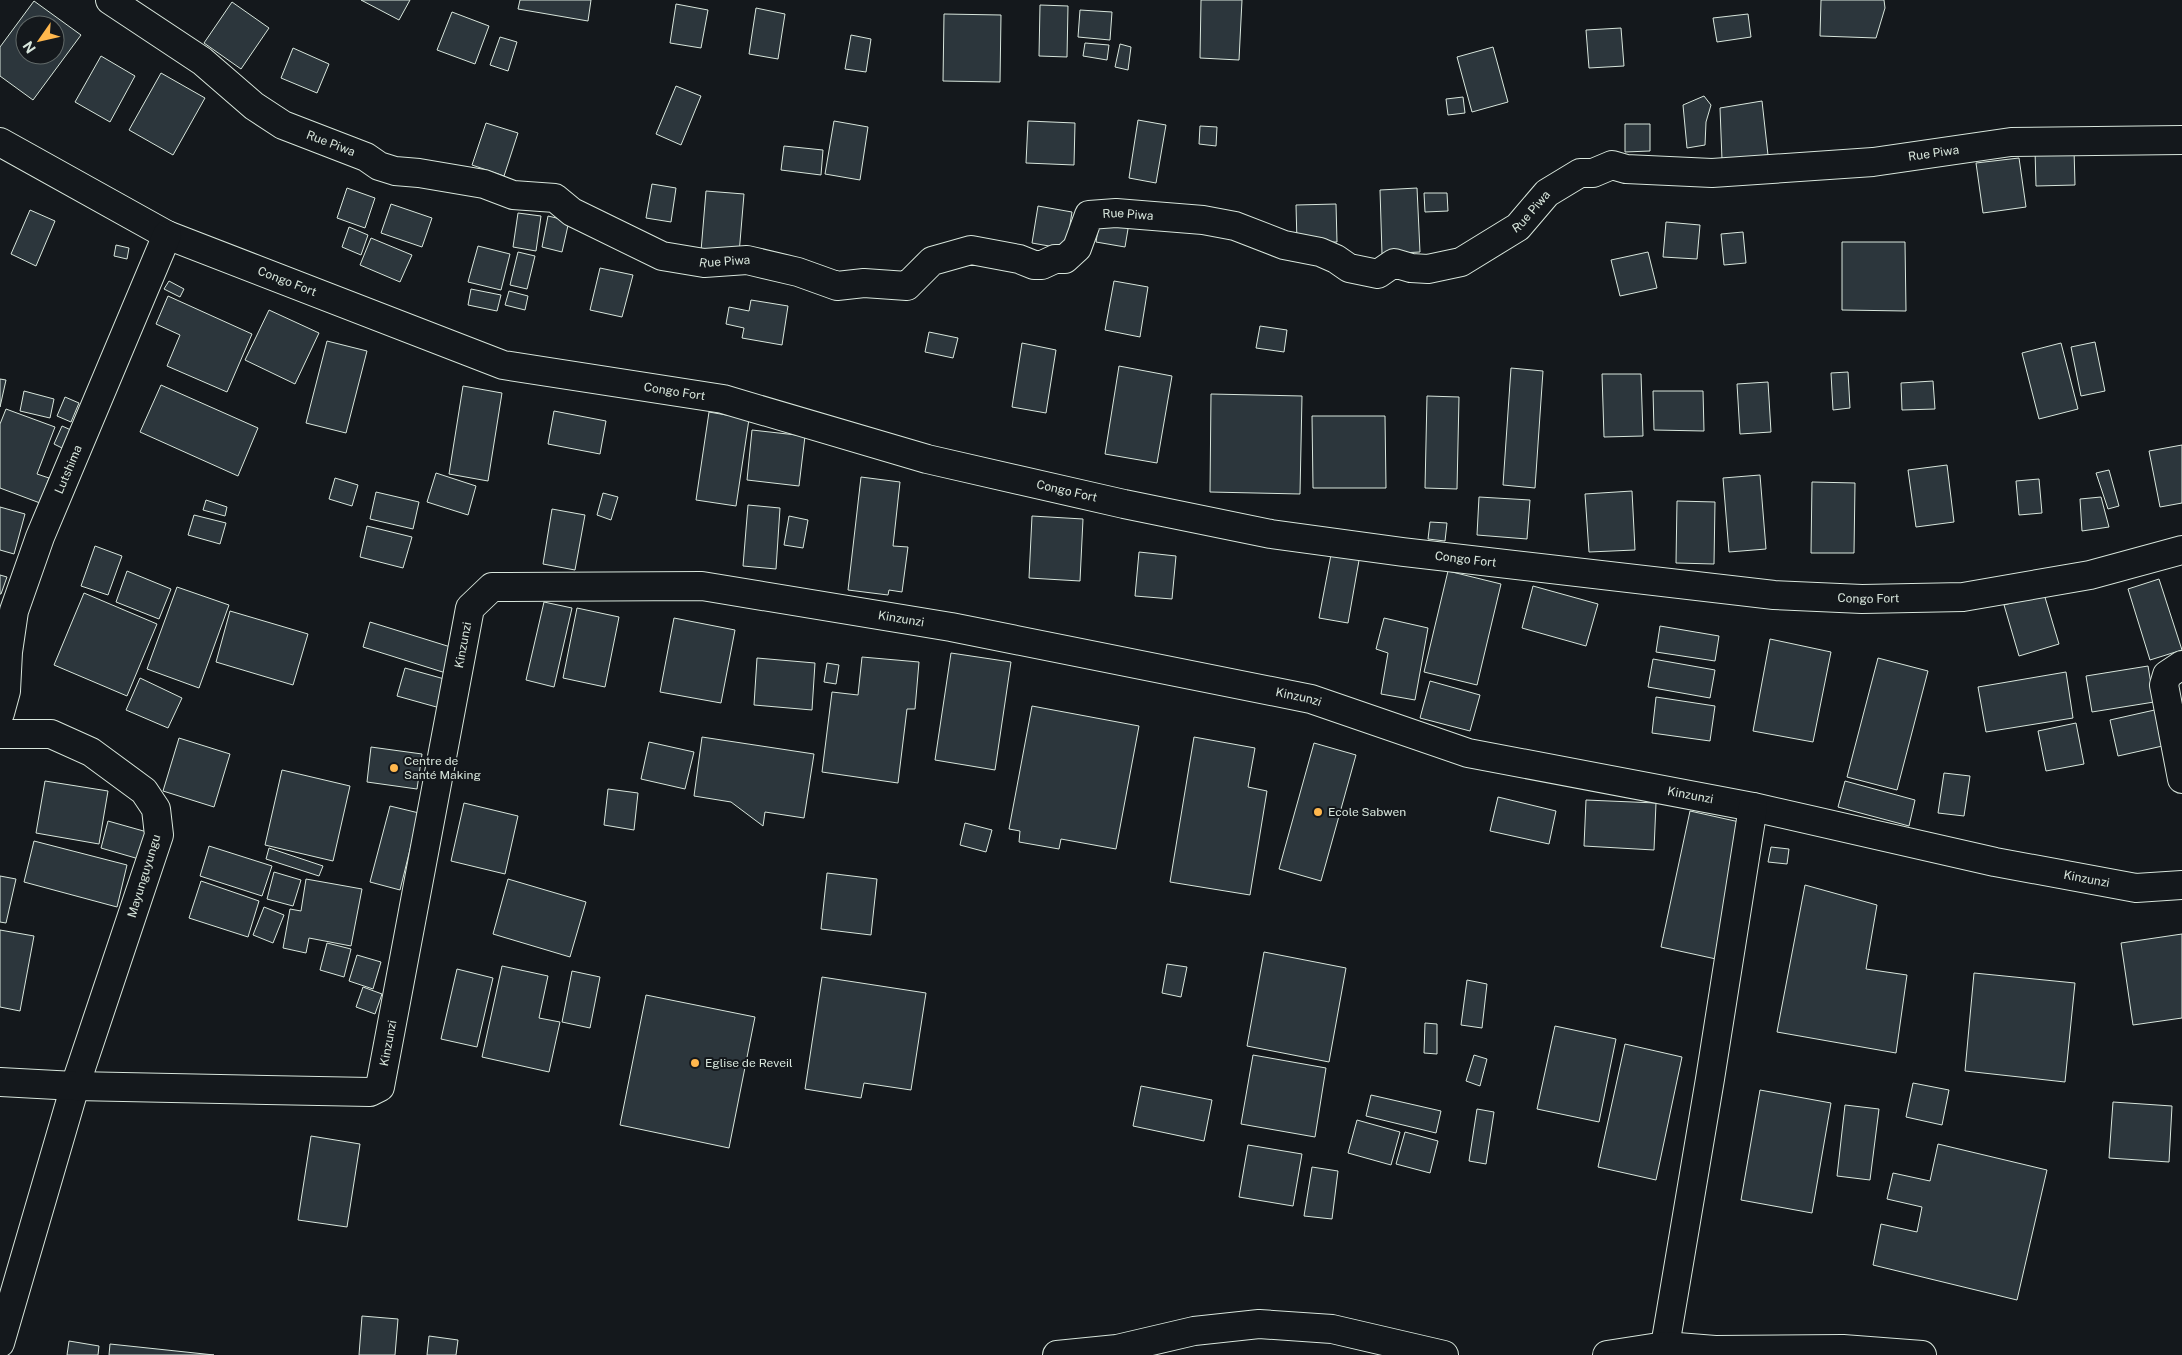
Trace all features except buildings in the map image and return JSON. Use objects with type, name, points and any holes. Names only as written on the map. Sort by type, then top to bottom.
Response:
[{"type":"street","name":"Rue Piwa","points":[[110,0],[202,61],[254,106],[283,125],[366,157],[379,166],[395,171],[484,184],[513,195],[555,198],[572,212],[662,256],[704,263],[747,260],[798,272],[837,286],[864,283],[907,286],[932,261],[971,250],[1019,259],[1034,265],[1055,259],[1065,259],[1077,248],[1089,215],[1116,213],[1203,220],[1235,226],[1284,245],[1320,252],[1336,258],[1349,268],[1378,274],[1394,263],[1410,268],[1428,269],[1461,262],[1518,226],[1547,193],[1580,173],[1593,173],[1612,165],[1626,169],[1712,173],[1873,162],[2011,142],[2182,140]]},
{"type":"street","name":"Congo Fort","points":[[0,142],[167,235],[503,364],[723,399],[927,459],[1124,504],[1271,534],[1403,552],[1764,594],[1862,599],[1963,597],[2090,575],[2182,550]]},
{"type":"street","name":"Lutshima","points":[[0,712],[6,691],[8,652],[17,602],[40,537],[167,235]]},
{"type":"street","name":"Kinzunzi","points":[[0,1082],[75,1086],[370,1092],[380,1087],[470,608],[492,587],[702,586],[952,627],[1311,699],[1468,753],[1753,807],[1995,862],[2136,888],[2182,885]]},
{"type":"street","points":[[2182,665],[2168,675],[2164,685],[2182,780]]},
{"type":"street","name":"Mayunguyungu","points":[[0,734],[52,734],[91,752],[144,791],[156,809],[159,835],[75,1086],[0,1343]]},
{"type":"street","points":[[1665,1346],[1709,1089],[1753,807]]},
{"type":"street","points":[[1057,1355],[1117,1349],[1194,1331],[1259,1324],[1332,1329],[1444,1355]]},
{"type":"street","points":[[1607,1355],[1665,1346],[1715,1350],[1843,1349],[1922,1355]]},
{"type":"place","name":"Centre de Santé Making","points":[[394,768]]},
{"type":"place","name":"Ecole Sabwen","points":[[1318,812]]},
{"type":"place","name":"Eglise de Reveil","points":[[695,1063]]}]
